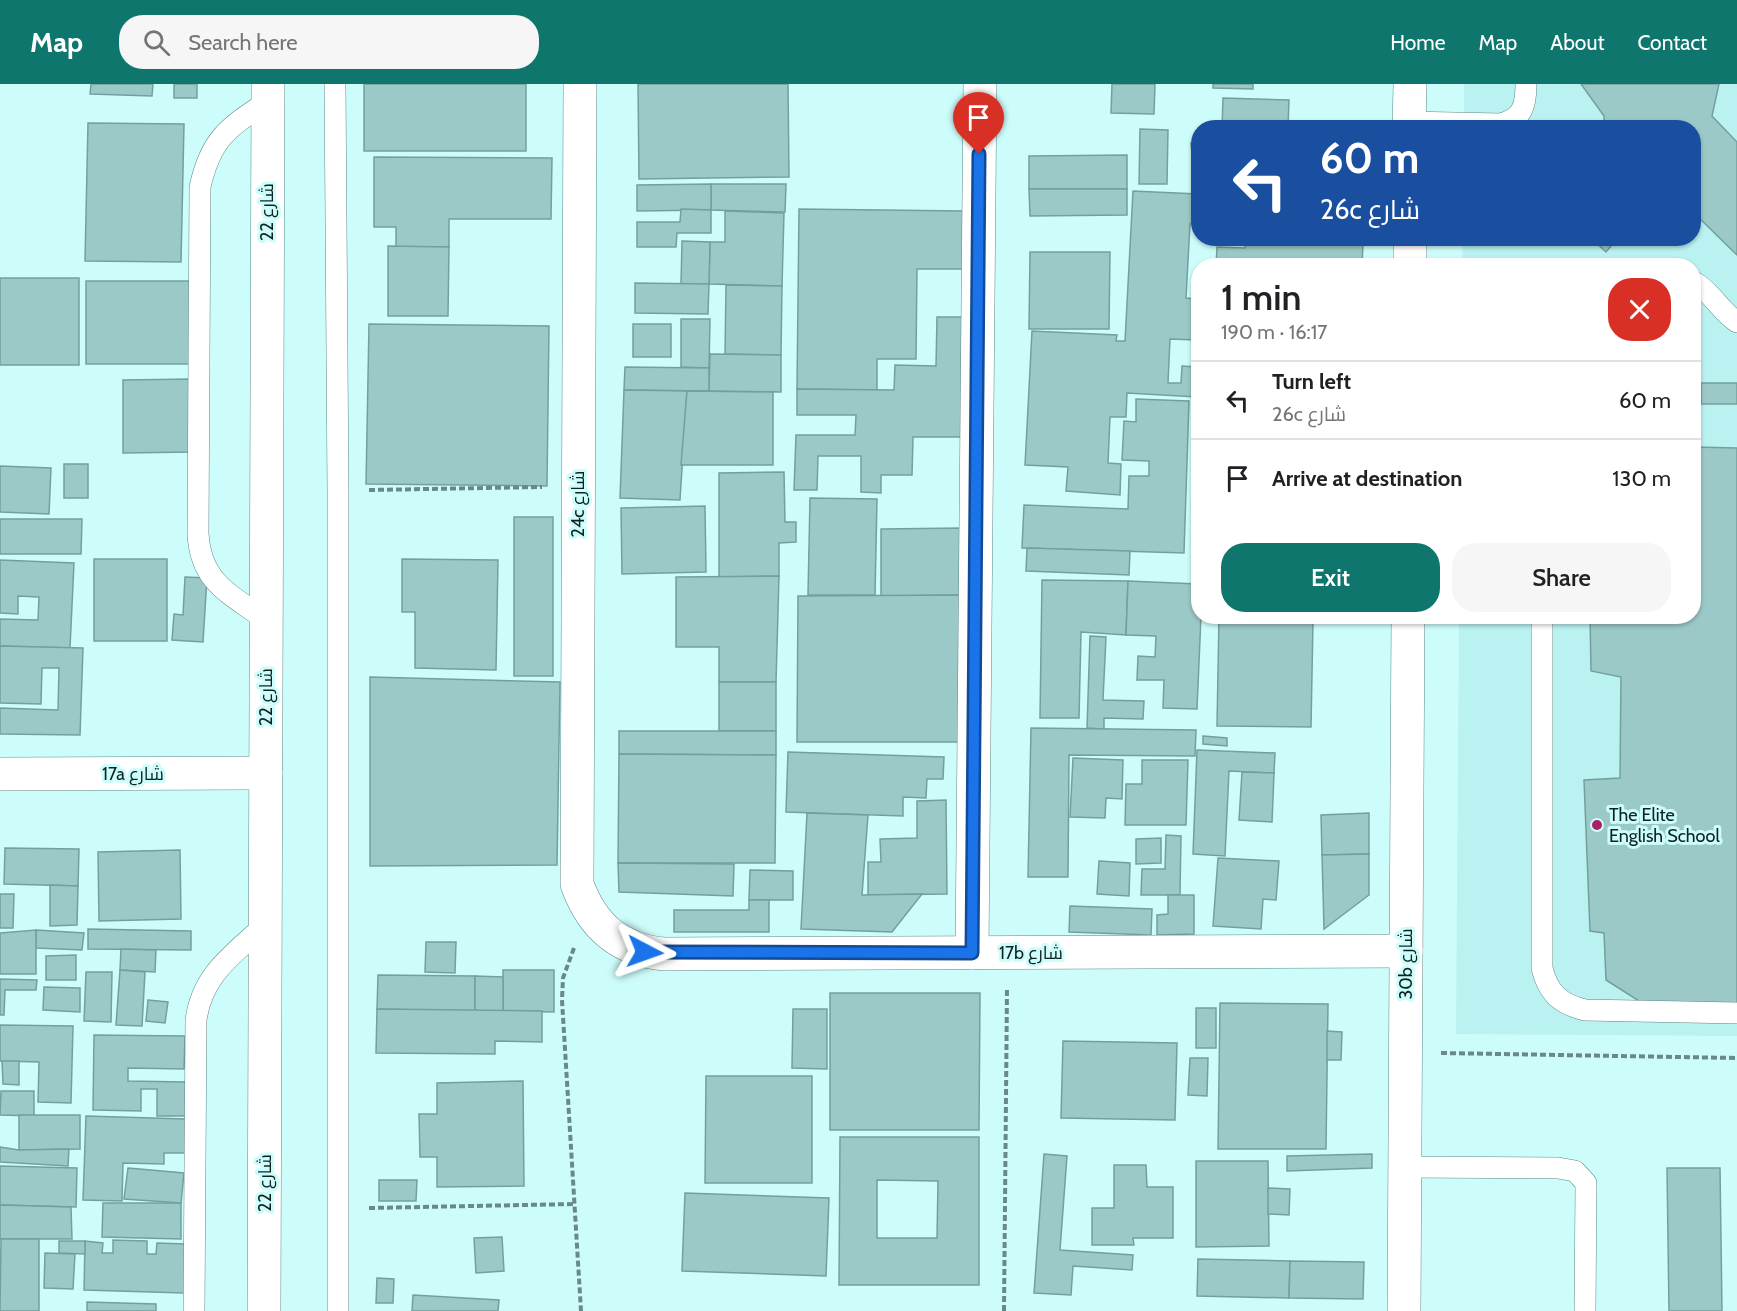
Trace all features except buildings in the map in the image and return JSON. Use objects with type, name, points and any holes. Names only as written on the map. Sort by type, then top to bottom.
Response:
[{"type":"street","name":"24c شارع","points":[[580,84],[577,884],[594,921]]},
{"type":"street","points":[[972,953],[980,84]]},
{"type":"street","points":[[1409,120],[1410,84]]},
{"type":"street","name":"شارع 22","points":[[264,1311],[268,93]]},
{"type":"street","name":"30b شارع","points":[[1404,1311],[1408,624]]},
{"type":"street","name":"17a شارع","points":[[0,774],[266,773]]},
{"type":"street","name":"17b شارع","points":[[594,921],[626,945],[645,952],[664,954],[1406,951]]},
{"type":"lane","points":[[335,84],[339,491],[338,1311]]},
{"type":"lane","points":[[1514,120],[1521,114],[1526,103],[1526,84]]},
{"type":"lane","points":[[266,620],[210,577],[199,557],[198,534],[200,187],[205,164],[216,142],[268,93]]},
{"type":"lane","points":[[1701,286],[1737,322]]},
{"type":"lane","points":[[1542,624],[1542,968],[1546,984],[1562,1002],[1585,1010],[1737,1013]]},
{"type":"lane","points":[[194,1311],[196,1020],[199,1001],[206,984],[219,969],[266,924]]},
{"type":"lane","points":[[1405,1167],[1558,1168],[1575,1171],[1586,1183],[1585,1311]]},
{"type":"path","points":[[339,491],[578,486]]},
{"type":"path","points":[[581,1311],[563,978],[569,957],[579,937],[594,921]]},
{"type":"path","points":[[1004,1311],[1007,953]]},
{"type":"path","points":[[1406,1053],[1737,1058]]},
{"type":"path","points":[[338,1208],[575,1204]]},
{"type":"shaded area","name":"The Elite English School","points":[[1464,84],[1737,84],[1737,1036],[1456,1034],[1459,624],[1701,624],[1701,258],[1462,258],[1463,246],[1701,246],[1701,120],[1464,120]]},
{"type":"place","name":"The Elite English School","points":[[1597,825]]},
{"type":"route","points":[[645,952],[664,954],[972,953],[979,154]]}]
